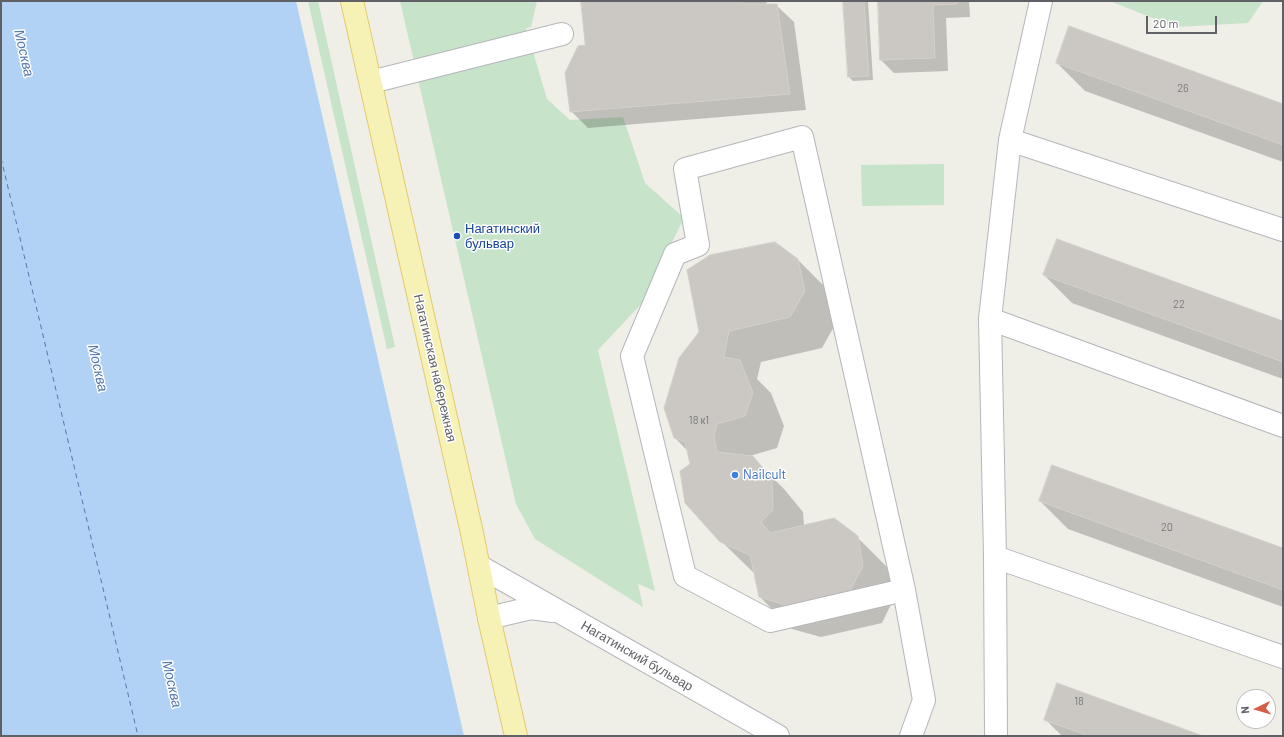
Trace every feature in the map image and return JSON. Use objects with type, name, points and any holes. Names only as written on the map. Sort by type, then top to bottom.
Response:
[{"type":"main road","name":"Нагатинская набережная","points":[[352,1],[516,736]]},
{"type":"street","points":[[996,736],[995,557],[990,319],[1010,140],[1041,1]]},
{"type":"street","points":[[371,82],[562,34]]},
{"type":"street","points":[[904,590],[770,621],[685,576],[632,356],[675,254],[698,245],[685,169],[802,137],[904,590],[924,700],[911,736]]},
{"type":"street","points":[[1010,140],[1283,230]]},
{"type":"street","points":[[990,319],[1283,426]]},
{"type":"street","points":[[995,557],[1283,657]]},
{"type":"street","points":[[479,566],[558,611]]},
{"type":"street","name":"Нагатинский бульвар","points":[[489,618],[531,608],[558,611],[778,736]]},
{"type":"green space","points":[[308,1],[318,1],[395,347],[387,349]]},
{"type":"green space","points":[[400,1],[537,1],[531,27],[526,28],[547,99],[570,120],[623,117],[645,183],[684,218],[642,303],[598,350],[655,591],[638,584],[643,607],[535,539],[516,504]]},
{"type":"green space","points":[[1110,1],[1263,1],[1248,23],[1175,27]]},
{"type":"green space","points":[[944,164],[944,205],[862,206],[861,165]]},
{"type":"water","name":"Москва","points":[[1,1],[296,1],[464,736],[1,736]]},
{"type":"building","points":[[581,1],[743,1],[742,4],[777,4],[790,94],[570,112],[565,73],[578,46],[585,45]]},
{"type":"building","points":[[843,1],[864,1],[869,76],[848,77]]},
{"type":"building","points":[[878,1],[957,1],[957,4],[933,5],[935,58],[880,60]]},
{"type":"building","points":[[1069,26],[1283,104],[1283,145],[1056,63]]},
{"type":"building","points":[[1057,239],[1283,321],[1283,362],[1043,275]]},
{"type":"building","points":[[775,242],[798,259],[805,291],[790,317],[729,331],[724,357],[740,360],[753,393],[745,416],[717,424],[714,436],[717,452],[753,456],[772,479],[773,510],[761,522],[770,533],[834,518],[858,536],[863,566],[850,591],[789,606],[759,597],[750,555],[720,542],[685,503],[680,471],[690,464],[685,442],[674,438],[664,408],[679,358],[699,332],[687,270],[710,255]]},
{"type":"building","points":[[1052,465],[1283,548],[1283,590],[1039,501]]},
{"type":"building","points":[[1057,683],[1203,736],[1089,736],[1044,720]]},
{"type":"ferry route","points":[[1,158],[138,736]]},
{"type":"place","name":"Нагатинский бульвар","points":[[457,236]]},
{"type":"place","name":"Nailcult","points":[[735,475]]}]
